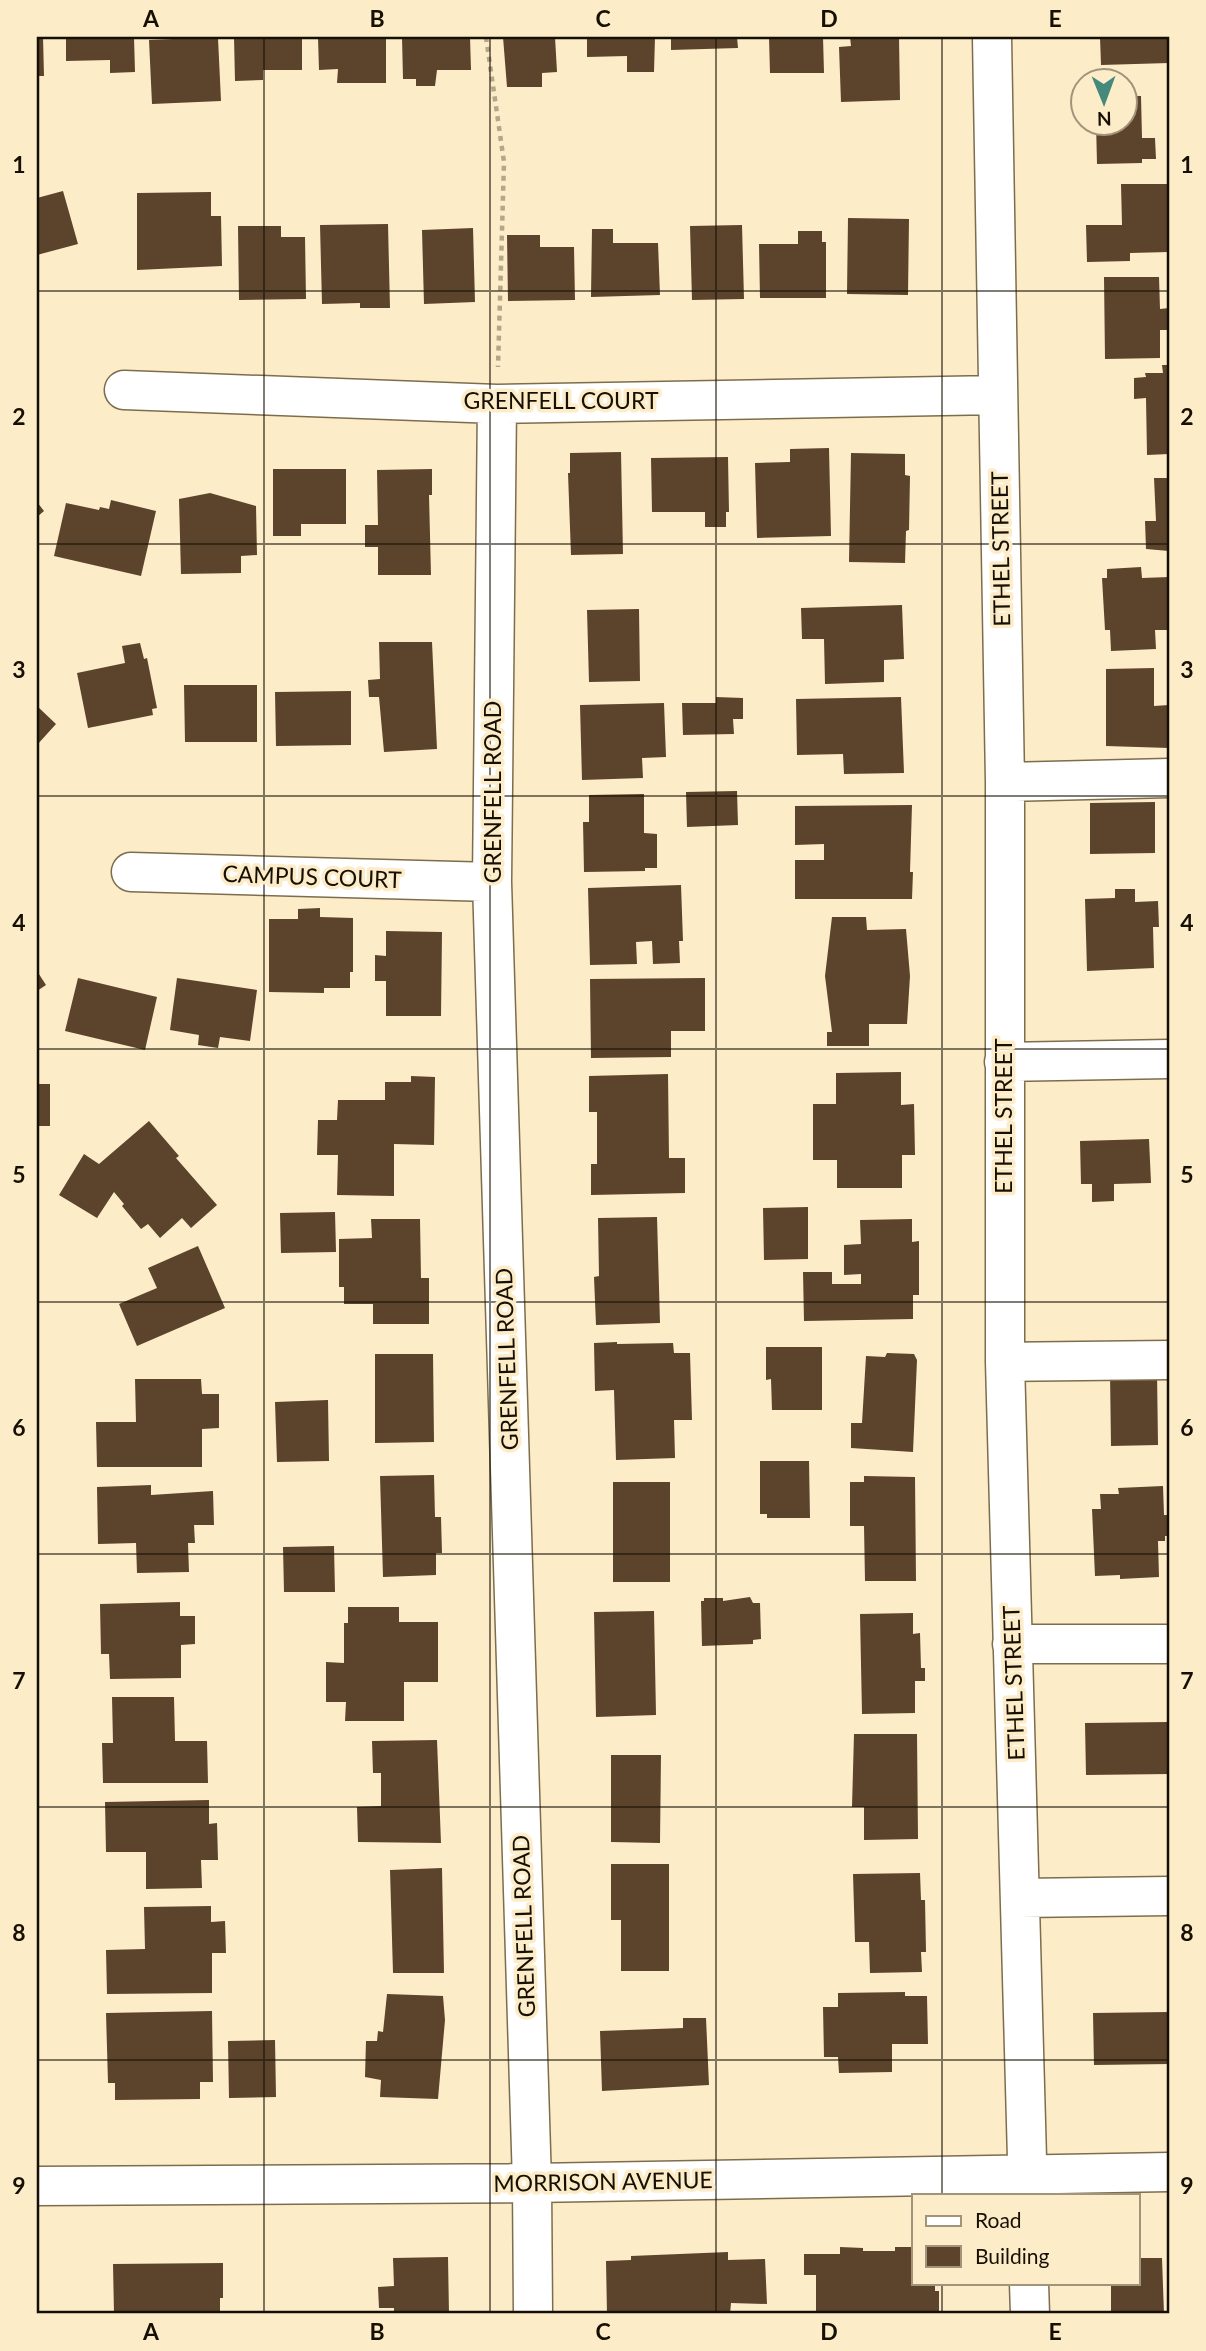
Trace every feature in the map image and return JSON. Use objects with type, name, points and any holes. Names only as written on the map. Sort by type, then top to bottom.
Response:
[{"type":"street","name":"ETHEL STREET","points":[[992,37],[1004,782],[1005,1362],[1028,2184]]},
{"type":"street","name":"GRENFELL COURT","points":[[124,390],[497,404],[998,395]]},
{"type":"street","name":"GRENFELL ROAD","points":[[497,404],[492,882],[532,2183],[533,2314]]},
{"type":"street","points":[[1004,782],[1169,778]]},
{"type":"street","name":"CAMPUS COURT","points":[[131,872],[492,882]]},
{"type":"street","points":[[1004,1062],[1169,1059]]},
{"type":"street","points":[[1005,1362],[1169,1360]]},
{"type":"street","points":[[1012,1644],[1169,1644]]},
{"type":"street","points":[[1021,1898],[1169,1896]]},
{"type":"street","name":"MORRISON AVENUE","points":[[37,2186],[532,2183],[997,2176],[1028,2184],[1169,2172]]},
{"type":"street","points":[[1029,2284],[1030,2314]]},
{"type":"path","points":[[486,37],[504,162],[497,404]]},
{"type":"building","points":[[37,37],[43,37],[44,76],[37,76]]},
{"type":"building","points":[[66,37],[134,37],[135,72],[110,73],[110,60],[66,61]]},
{"type":"building","points":[[173,37],[218,38],[221,101],[152,104],[149,40]]},
{"type":"building","points":[[234,37],[302,37],[302,70],[263,70],[263,80],[235,81]]},
{"type":"building","points":[[318,37],[386,37],[386,83],[337,83],[338,69],[319,70]]},
{"type":"building","points":[[402,37],[470,37],[471,70],[437,70],[435,86],[416,86],[416,79],[403,79]]},
{"type":"building","points":[[503,37],[555,37],[557,72],[542,73],[542,87],[507,87]]},
{"type":"building","points":[[587,37],[655,37],[654,72],[627,72],[627,56],[587,57]]},
{"type":"building","points":[[671,37],[737,37],[738,48],[671,50]]},
{"type":"building","points":[[769,37],[823,37],[824,73],[770,73]]},
{"type":"building","points":[[850,37],[899,37],[900,100],[841,102],[839,47],[851,46]]},
{"type":"building","points":[[1100,37],[1169,37],[1169,63],[1101,65]]},
{"type":"building","points":[[1141,96],[1142,138],[1155,138],[1156,159],[1142,159],[1142,163],[1097,164],[1096,136],[1140,136]]},
{"type":"building","points":[[1121,184],[1169,184],[1169,252],[1130,253],[1130,261],[1087,262],[1086,225],[1122,225]]},
{"type":"building","points":[[63,191],[78,244],[37,255],[37,198]]},
{"type":"building","points":[[211,192],[211,216],[221,216],[222,266],[137,270],[137,193]]},
{"type":"building","points":[[848,218],[909,219],[908,295],[847,294]]},
{"type":"building","points":[[388,224],[390,308],[360,308],[360,303],[322,304],[320,225]]},
{"type":"building","points":[[742,225],[744,299],[692,300],[690,226]]},
{"type":"building","points":[[238,226],[281,226],[281,237],[305,237],[306,299],[239,300]]},
{"type":"building","points":[[473,228],[475,302],[424,304],[422,230]]},
{"type":"building","points":[[592,229],[613,229],[613,243],[658,243],[660,295],[591,297]]},
{"type":"building","points":[[798,231],[822,231],[822,242],[826,242],[826,298],[760,298],[759,244],[798,244]]},
{"type":"building","points":[[507,235],[540,235],[540,247],[574,247],[575,300],[508,301]]},
{"type":"building","points":[[1104,277],[1159,277],[1160,309],[1169,308],[1169,330],[1160,330],[1160,358],[1105,359]]},
{"type":"building","points":[[1162,365],[1169,365],[1169,454],[1147,455],[1146,398],[1134,399],[1134,378],[1146,377],[1145,373],[1163,373]]},
{"type":"building","points":[[829,448],[831,536],[757,538],[755,463],[790,462],[790,449]]},
{"type":"building","points":[[621,452],[623,554],[571,555],[568,473],[570,453]]},
{"type":"building","points":[[851,453],[905,454],[905,475],[910,476],[905,563],[849,562]]},
{"type":"building","points":[[728,457],[729,512],[726,512],[726,527],[705,527],[705,512],[652,512],[651,458]]},
{"type":"building","points":[[273,469],[346,469],[346,524],[301,524],[301,536],[273,536]]},
{"type":"building","points":[[432,469],[432,495],[429,495],[431,575],[378,575],[378,547],[365,547],[365,525],[378,525],[377,470]]},
{"type":"building","points":[[1154,478],[1169,478],[1169,551],[1146,549],[1145,521],[1156,521]]},
{"type":"building","points":[[210,493],[256,506],[257,555],[241,556],[241,573],[181,574],[179,499]]},
{"type":"building","points":[[111,500],[156,511],[141,576],[54,556],[66,503],[99,510],[100,507],[109,509]]},
{"type":"building","points":[[37,502],[44,511],[37,517]]},
{"type":"building","points":[[1141,567],[1142,578],[1169,577],[1169,630],[1155,630],[1156,649],[1111,651],[1110,630],[1105,630],[1102,578],[1107,578],[1107,569]]},
{"type":"building","points":[[902,605],[904,659],[884,660],[884,682],[825,684],[824,639],[802,639],[801,608]]},
{"type":"building","points":[[639,609],[640,681],[589,682],[587,610]]},
{"type":"building","points":[[379,642],[432,642],[437,749],[384,752],[379,697],[369,697],[368,680],[380,679]]},
{"type":"building","points":[[140,643],[144,659],[147,658],[157,708],[152,709],[153,715],[88,728],[77,673],[125,663],[122,646]]},
{"type":"building","points":[[1154,668],[1154,706],[1169,705],[1169,748],[1106,746],[1106,669]]},
{"type":"building","points":[[184,685],[257,685],[257,742],[185,742]]},
{"type":"building","points":[[351,691],[351,745],[276,746],[275,692]]},
{"type":"building","points":[[716,697],[743,698],[743,719],[733,719],[734,734],[683,735],[682,703],[716,703]]},
{"type":"building","points":[[901,697],[904,773],[844,774],[843,754],[797,755],[796,699]]},
{"type":"building","points":[[664,703],[666,757],[642,758],[643,778],[582,780],[580,705]]},
{"type":"building","points":[[37,706],[56,724],[37,745]]},
{"type":"building","points":[[737,791],[738,825],[687,827],[686,792]]},
{"type":"building","points":[[644,794],[644,833],[657,834],[657,868],[645,868],[645,871],[584,872],[583,822],[589,822],[589,795]]},
{"type":"building","points":[[1155,802],[1155,853],[1090,854],[1090,803]]},
{"type":"building","points":[[912,805],[912,899],[795,899],[795,860],[824,860],[824,844],[795,845],[795,806]]},
{"type":"building","points":[[681,885],[683,941],[679,941],[680,963],[653,964],[652,941],[636,942],[637,964],[590,965],[588,888]]},
{"type":"building","points":[[1115,889],[1135,889],[1135,902],[1158,901],[1159,927],[1153,927],[1154,968],[1087,971],[1085,899],[1115,898]]},
{"type":"building","points":[[320,908],[320,917],[353,918],[353,972],[350,972],[350,988],[324,988],[324,993],[269,992],[269,919],[298,919],[298,909]]},
{"type":"building","points":[[832,917],[866,917],[867,930],[906,929],[910,976],[907,1024],[869,1024],[869,1046],[827,1046],[827,1032],[832,1032],[825,976]]},
{"type":"building","points":[[386,931],[442,932],[441,1016],[386,1016],[386,981],[375,981],[375,955],[386,956]]},
{"type":"building","points":[[37,971],[46,985],[37,991]]},
{"type":"building","points":[[78,978],[157,997],[145,1050],[65,1031]]},
{"type":"building","points":[[177,978],[257,990],[250,1041],[220,1037],[218,1048],[198,1045],[199,1035],[170,1030]]},
{"type":"building","points":[[705,978],[705,1031],[671,1031],[671,1057],[591,1058],[590,979]]},
{"type":"building","points":[[901,1072],[901,1105],[914,1104],[915,1155],[902,1155],[902,1188],[837,1188],[837,1160],[813,1160],[813,1104],[836,1104],[836,1073]]},
{"type":"building","points":[[668,1074],[669,1158],[685,1158],[685,1193],[591,1195],[591,1164],[597,1164],[597,1112],[589,1112],[589,1076]]},
{"type":"building","points":[[411,1076],[435,1077],[434,1145],[394,1144],[394,1196],[337,1195],[338,1155],[317,1155],[318,1120],[337,1120],[338,1100],[385,1100],[385,1082],[411,1082]]},
{"type":"building","points":[[37,1084],[50,1084],[50,1126],[37,1126]]},
{"type":"building","points":[[149,1121],[179,1156],[176,1158],[217,1205],[191,1228],[182,1218],[160,1238],[148,1224],[141,1229],[114,1192],[97,1218],[59,1195],[84,1154],[99,1164]]},
{"type":"building","points":[[1149,1139],[1151,1183],[1114,1184],[1114,1201],[1092,1202],[1092,1184],[1081,1184],[1080,1141]]},
{"type":"building","points":[[808,1207],[808,1259],[764,1260],[763,1208]]},
{"type":"building","points":[[335,1212],[336,1252],[281,1253],[280,1213]]},
{"type":"building","points":[[657,1217],[660,1323],[596,1325],[594,1277],[599,1276],[598,1218]]},
{"type":"building","points":[[371,1219],[420,1219],[421,1278],[429,1278],[429,1324],[373,1324],[373,1304],[344,1304],[344,1287],[339,1287],[339,1239],[372,1238]]},
{"type":"building","points":[[912,1219],[912,1242],[919,1241],[919,1295],[913,1295],[913,1319],[804,1321],[803,1272],[832,1272],[832,1284],[861,1284],[861,1274],[844,1275],[844,1245],[861,1244],[860,1220]]},
{"type":"building","points":[[198,1246],[225,1308],[137,1346],[119,1304],[157,1288],[148,1268]]},
{"type":"building","points":[[594,1343],[673,1343],[674,1353],[690,1353],[692,1420],[674,1420],[675,1458],[616,1460],[614,1390],[595,1391]]},
{"type":"building","points":[[766,1347],[822,1347],[822,1410],[772,1410],[771,1379],[766,1380]]},
{"type":"building","points":[[887,1353],[914,1354],[917,1360],[913,1452],[851,1448],[851,1423],[862,1423],[866,1356],[885,1357]]},
{"type":"building","points":[[375,1354],[433,1354],[434,1442],[375,1443]]},
{"type":"building","points":[[1157,1372],[1158,1445],[1111,1446],[1110,1373]]},
{"type":"building","points":[[135,1379],[201,1379],[202,1394],[219,1394],[219,1428],[202,1429],[202,1467],[97,1467],[96,1422],[136,1422]]},
{"type":"building","points":[[328,1400],[329,1461],[277,1462],[275,1402]]},
{"type":"building","points":[[760,1461],[809,1461],[810,1518],[767,1518],[767,1514],[760,1514]]},
{"type":"building","points":[[434,1475],[435,1517],[441,1517],[442,1553],[436,1553],[436,1575],[383,1577],[380,1476]]},
{"type":"building","points":[[864,1476],[915,1477],[916,1581],[865,1581],[864,1526],[850,1526],[850,1482],[864,1482]]},
{"type":"building","points":[[613,1482],[670,1482],[670,1582],[613,1582]]},
{"type":"building","points":[[151,1485],[151,1495],[213,1491],[214,1525],[194,1525],[195,1543],[188,1543],[189,1572],[137,1573],[136,1543],[98,1544],[97,1487]]},
{"type":"building","points":[[1163,1486],[1164,1515],[1168,1515],[1169,1536],[1165,1536],[1165,1541],[1158,1541],[1159,1577],[1120,1579],[1120,1575],[1095,1576],[1092,1509],[1101,1509],[1100,1494],[1119,1494],[1118,1488]]},
{"type":"building","points":[[334,1546],[335,1592],[284,1592],[283,1547]]},
{"type":"building","points":[[750,1597],[753,1603],[760,1603],[761,1639],[753,1640],[753,1644],[702,1646],[701,1601],[704,1601],[704,1598],[723,1598],[723,1601]]},
{"type":"building","points":[[180,1602],[180,1616],[195,1616],[195,1644],[181,1645],[181,1678],[110,1679],[109,1654],[101,1654],[100,1604]]},
{"type":"building","points":[[348,1607],[399,1607],[399,1622],[438,1622],[438,1682],[404,1682],[404,1721],[345,1721],[346,1702],[326,1702],[326,1662],[344,1663],[344,1623],[348,1623]]},
{"type":"building","points":[[654,1611],[656,1715],[596,1717],[594,1612]]},
{"type":"building","points":[[913,1613],[913,1634],[920,1633],[921,1668],[925,1668],[925,1681],[915,1681],[915,1713],[862,1714],[860,1614]]},
{"type":"building","points":[[112,1697],[174,1697],[175,1741],[207,1741],[208,1783],[103,1783],[102,1743],[113,1743]]},
{"type":"building","points":[[1169,1722],[1169,1774],[1086,1775],[1085,1723]]},
{"type":"building","points":[[854,1734],[917,1734],[918,1839],[864,1840],[864,1807],[852,1807]]},
{"type":"building","points":[[437,1740],[441,1843],[358,1842],[357,1807],[381,1806],[381,1773],[373,1773],[372,1741]]},
{"type":"building","points":[[611,1755],[661,1755],[660,1843],[611,1842]]},
{"type":"building","points":[[209,1800],[209,1824],[217,1823],[218,1860],[201,1860],[202,1888],[146,1889],[146,1852],[106,1852],[105,1802]]},
{"type":"building","points":[[611,1864],[669,1864],[669,1971],[621,1971],[621,1920],[611,1920]]},
{"type":"building","points":[[442,1868],[444,1973],[393,1973],[390,1870]]},
{"type":"building","points":[[920,1873],[921,1900],[925,1900],[926,1952],[921,1952],[922,1972],[870,1973],[869,1942],[855,1942],[853,1874]]},
{"type":"building","points":[[211,1906],[211,1922],[225,1921],[226,1953],[212,1953],[212,1993],[107,1994],[106,1950],[145,1949],[144,1907]]},
{"type":"building","points":[[905,1992],[905,1996],[927,1996],[928,2044],[892,2044],[892,2072],[839,2073],[838,2057],[824,2057],[823,2007],[838,2007],[838,1993]]},
{"type":"building","points":[[387,1994],[443,1996],[445,2020],[438,2099],[380,2097],[381,2080],[365,2077],[366,2041],[377,2041],[378,2031],[383,2032]]},
{"type":"building","points":[[212,2011],[213,2082],[200,2082],[200,2099],[115,2100],[115,2083],[108,2083],[106,2013]]},
{"type":"building","points":[[1169,2012],[1169,2064],[1094,2065],[1093,2013]]},
{"type":"building","points":[[683,2018],[706,2018],[709,2085],[602,2091],[600,2031],[683,2028]]},
{"type":"building","points":[[275,2040],[276,2097],[229,2098],[228,2041]]},
{"type":"building","points":[[840,2247],[863,2248],[863,2251],[895,2251],[895,2247],[912,2247],[912,2284],[935,2284],[935,2291],[939,2291],[939,2314],[816,2314],[816,2275],[804,2275],[804,2254],[840,2254]]},
{"type":"building","points":[[728,2252],[728,2260],[765,2259],[767,2304],[731,2303],[730,2314],[607,2314],[606,2261],[631,2260],[631,2256]]},
{"type":"building","points":[[448,2257],[449,2314],[394,2314],[394,2308],[379,2308],[378,2287],[394,2286],[393,2258]]},
{"type":"building","points":[[1140,2258],[1162,2258],[1164,2314],[1111,2314],[1111,2284],[1140,2284]]},
{"type":"building","points":[[223,2263],[220,2314],[114,2314],[113,2264]]}]
